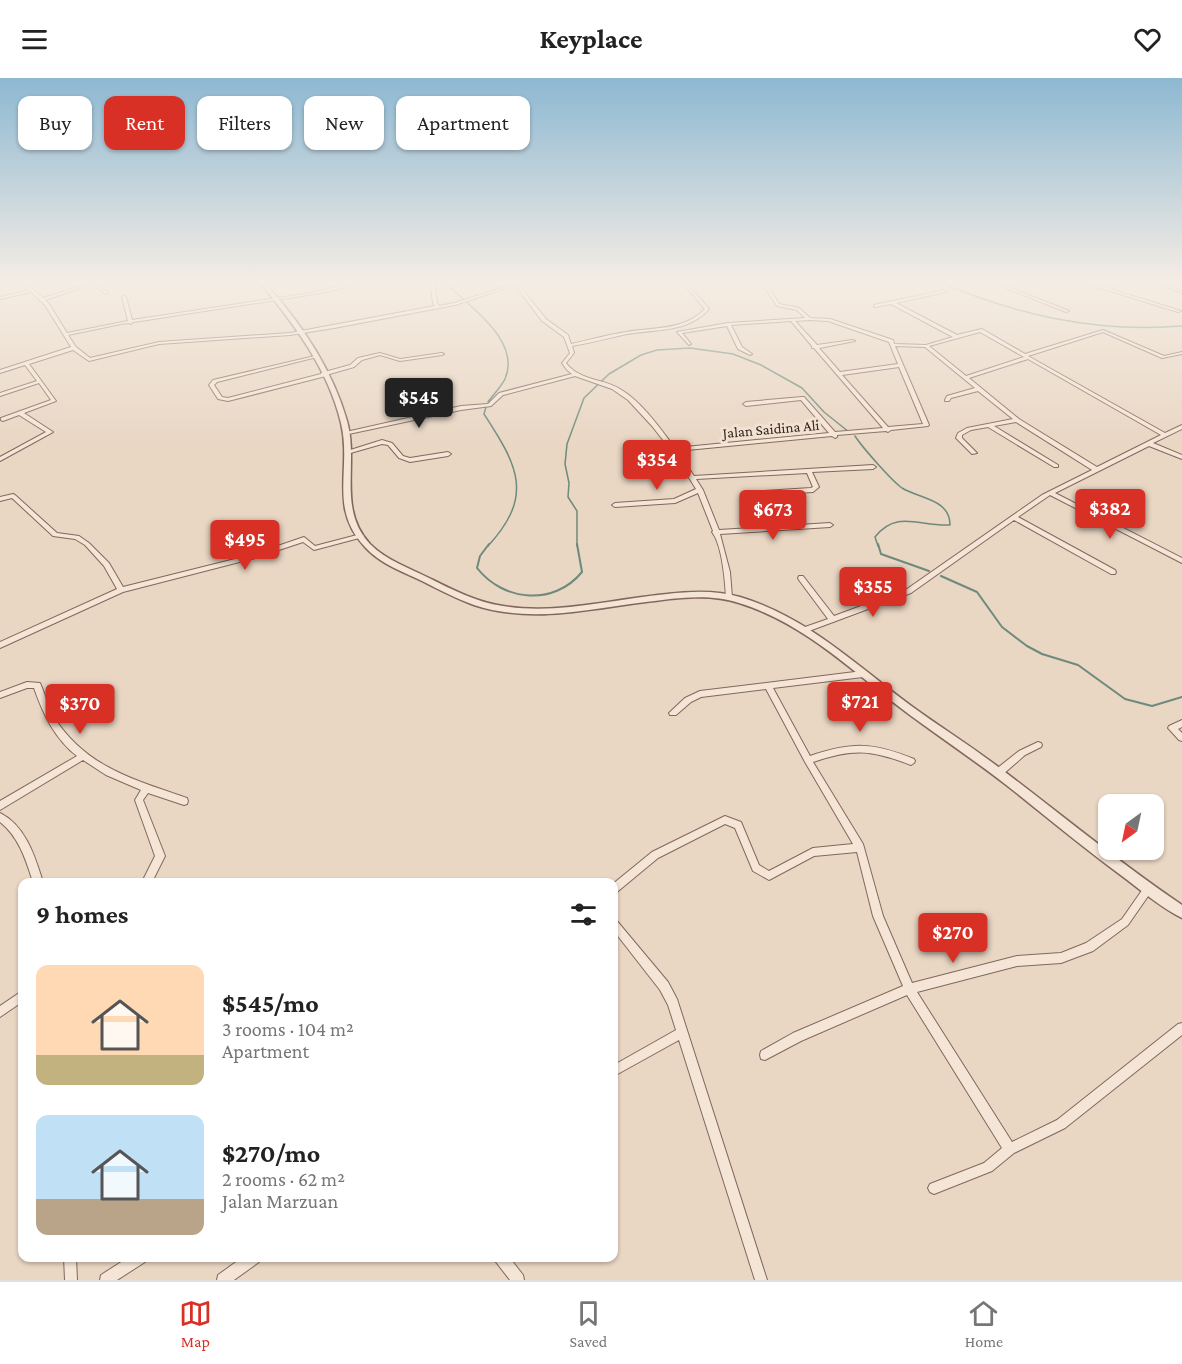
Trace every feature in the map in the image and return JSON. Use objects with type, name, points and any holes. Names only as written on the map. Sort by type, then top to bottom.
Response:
[{"type":"street","points":[[69,336],[74,348],[89,360],[147,345],[180,340],[258,336]]},
{"type":"street","points":[[305,336],[337,402],[346,435],[345,500],[361,536],[369,546],[386,558],[473,602],[495,608],[549,611],[678,596],[729,597],[770,610],[807,629],[1148,890],[1182,912]]},
{"type":"street","points":[[566,336],[572,352],[564,365],[577,374],[618,390],[636,403],[700,490],[730,582],[729,597]]},
{"type":"street","points":[[570,345],[610,336]]},
{"type":"street","points":[[682,336],[689,344]]},
{"type":"street","points":[[734,336],[740,348],[750,354]]},
{"type":"street","points":[[805,336],[888,430]]},
{"type":"street","points":[[838,374],[902,365],[894,345],[879,336]]},
{"type":"street","points":[[894,345],[926,346],[960,336]]},
{"type":"street","points":[[991,336],[1166,436]]},
{"type":"street","points":[[965,378],[1088,336]]},
{"type":"street","points":[[1115,336],[1164,357],[1182,353]]},
{"type":"street","points":[[814,347],[853,341]]},
{"type":"street","points":[[926,346],[1017,420],[1097,470]]},
{"type":"street","points":[[0,372],[74,348]]},
{"type":"street","points":[[315,357],[224,379],[211,385],[220,398],[228,399],[323,375],[352,366],[360,359],[380,354],[400,360],[442,354]]},
{"type":"street","points":[[3,420],[54,401],[26,363]]},
{"type":"street","name":"Jalan Saidina Ali","points":[[672,450],[926,425],[902,365]]},
{"type":"street","points":[[346,435],[461,408],[489,405],[501,394],[577,374]]},
{"type":"street","points":[[0,396],[38,382]]},
{"type":"street","points":[[947,400],[949,397],[979,389]]},
{"type":"street","points":[[746,404],[802,398],[835,435]]},
{"type":"street","points":[[0,459],[45,437],[50,432],[21,414]]},
{"type":"street","points":[[974,453],[964,444],[960,434],[969,429],[1017,420]]},
{"type":"street","points":[[989,425],[1056,466]]},
{"type":"street","points":[[807,629],[909,591],[1050,493],[1182,427]]},
{"type":"street","points":[[346,452],[382,442],[390,444],[401,457],[410,460],[448,454]]},
{"type":"street","points":[[1150,444],[1182,457]]},
{"type":"street","points":[[633,470],[683,466]]},
{"type":"street","points":[[692,478],[873,467]]},
{"type":"street","points":[[764,493],[813,490],[816,487],[809,471]]},
{"type":"street","points":[[615,505],[675,501],[700,490]]},
{"type":"street","points":[[1050,493],[1182,561]]},
{"type":"street","points":[[0,499],[13,496],[55,535],[81,539],[106,565],[121,591]]},
{"type":"street","points":[[1016,518],[1113,572]]},
{"type":"street","points":[[715,532],[830,525]]},
{"type":"street","points":[[0,645],[121,591],[253,557],[303,539],[314,548],[361,536]]},
{"type":"street","points":[[801,578],[832,619]]},
{"type":"street","points":[[673,713],[699,694],[863,674]]},
{"type":"street","points":[[0,695],[27,685],[37,685],[49,717],[82,757],[146,789],[184,801]]},
{"type":"street","points":[[768,686],[808,760],[860,847],[878,916],[909,989],[1010,1149]]},
{"type":"street","points":[[1182,723],[1172,728],[1182,738]]},
{"type":"street","points":[[998,773],[1022,753],[1038,745]]},
{"type":"street","points":[[808,760],[831,752],[863,746],[911,760]]},
{"type":"street","points":[[0,806],[82,757]]},
{"type":"street","points":[[146,789],[140,797],[140,803],[160,856],[149,878]]},
{"type":"street","points":[[0,817],[11,825],[21,838],[36,878]]},
{"type":"street","points":[[618,886],[654,855],[725,820],[738,825],[756,868],[769,876],[813,852],[860,847]]},
{"type":"street","points":[[765,1055],[796,1037],[909,989],[1017,961],[1061,958],[1089,947],[1125,922],[1148,890]]},
{"type":"street","points":[[618,929],[664,986],[673,1003],[761,1280]]},
{"type":"street","points":[[0,1012],[18,999]]},
{"type":"street","points":[[934,1188],[988,1167],[1010,1149],[1061,1124],[1182,1028]]},
{"type":"street","points":[[618,1069],[682,1033]]},
{"type":"street","points":[[70,1262],[71,1280]]},
{"type":"street","points":[[106,1280],[133,1262]]},
{"type":"street","points":[[224,1280],[247,1262]]},
{"type":"street","points":[[505,1262],[518,1280]]},
{"type":"waterway","points":[[488,402],[505,379],[508,365],[506,352],[499,336]]},
{"type":"waterway","points":[[577,544],[577,511],[568,497],[569,483],[565,464],[567,444],[584,398],[609,374],[641,355],[657,350],[690,348],[733,354],[761,365],[802,388],[824,412],[849,432]]},
{"type":"waterway","points":[[486,407],[484,414],[505,449],[516,480],[516,495],[512,511],[503,528],[488,546]]},
{"type":"waterway","points":[[855,436],[877,464],[897,484],[909,492],[940,505],[949,516],[950,525],[910,521],[892,524],[875,537],[878,546]]},
{"type":"waterway","points":[[489,544],[480,556],[477,568],[501,588],[529,596],[544,595],[558,590],[571,583],[582,572],[577,544]]},
{"type":"waterway","points":[[878,544],[881,554],[929,571]]},
{"type":"waterway","points":[[941,576],[977,592],[1002,627],[1027,646],[1042,654],[1078,665],[1125,699],[1152,706],[1182,697]]}]
